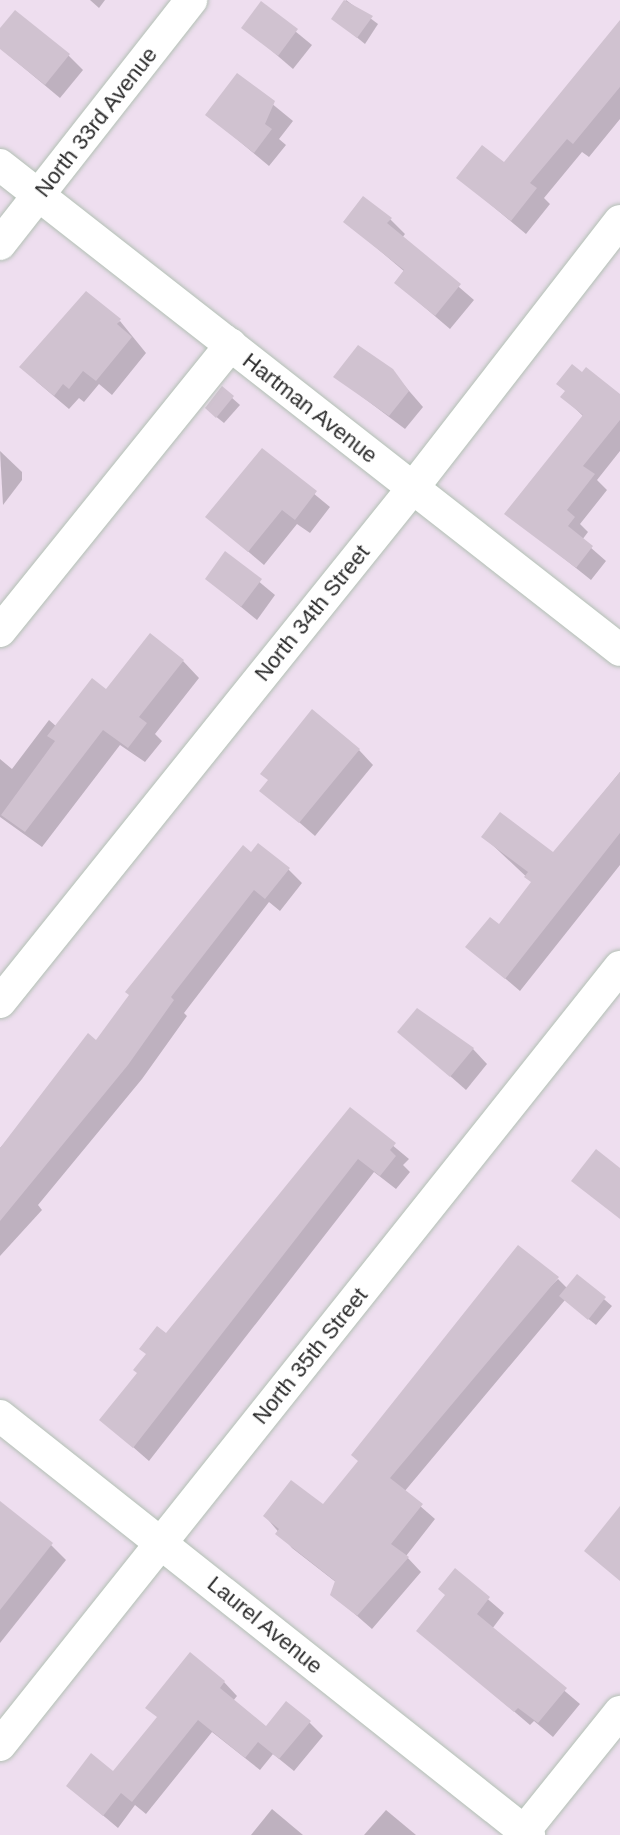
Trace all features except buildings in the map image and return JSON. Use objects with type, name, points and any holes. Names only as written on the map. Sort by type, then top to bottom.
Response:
[{"type":"street","name":"North 33rd Avenue","points":[[0,244],[191,0]]},
{"type":"street","name":"Hartman Avenue","points":[[0,165],[620,650]]},
{"type":"street","name":"North 34th Street","points":[[0,1002],[412,489],[620,221]]},
{"type":"street","points":[[0,631],[231,345]]},
{"type":"street","name":"North 35th Street","points":[[0,1745],[620,967]]},
{"type":"street","name":"Laurel Avenue","points":[[0,1416],[525,1834]]},
{"type":"street","points":[[525,1834],[620,1712]]}]
